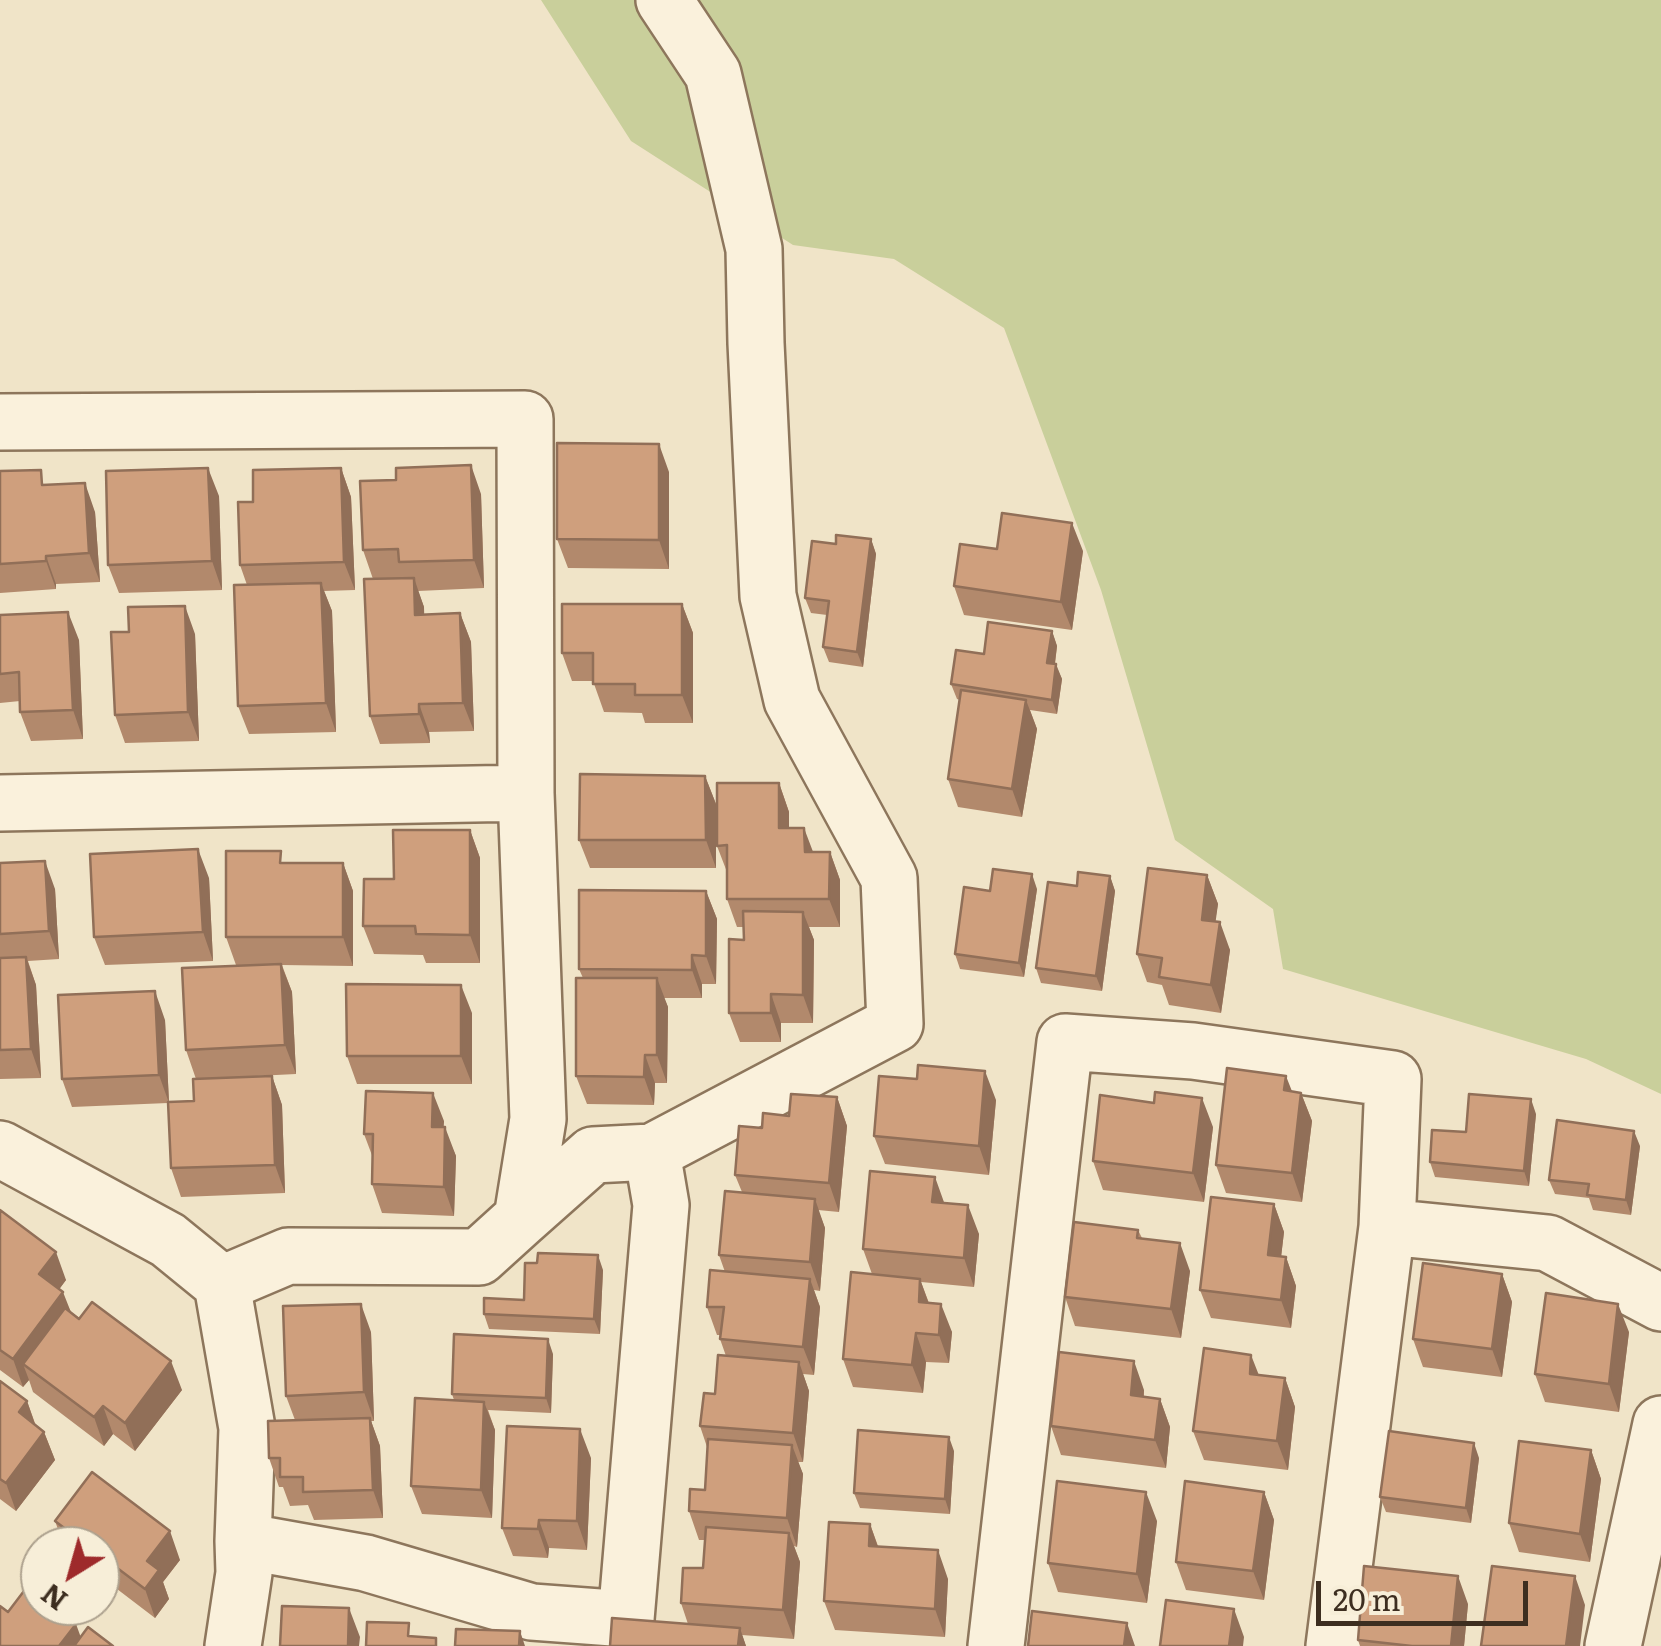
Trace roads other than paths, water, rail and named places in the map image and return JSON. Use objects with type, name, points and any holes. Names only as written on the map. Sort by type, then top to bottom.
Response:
[{"type":"street","points":[[222,1284],[288,1256],[479,1256],[592,1155],[652,1152],[895,1024],[889,878],[792,700],[768,596],[754,249],[713,74],[664,0]]},
{"type":"street","points":[[0,422],[525,419],[526,793],[538,1118],[522,1218]]},
{"type":"street","points":[[0,803],[526,793]]},
{"type":"street","points":[[996,1646],[1066,1042],[1193,1051],[1394,1079],[1387,1227],[1334,1646]]},
{"type":"street","points":[[0,1150],[168,1240],[222,1284],[246,1428],[244,1574],[233,1646]]},
{"type":"street","points":[[243,1541],[366,1563],[532,1612],[626,1619],[661,1205],[652,1152]]},
{"type":"street","points":[[1387,1227],[1548,1242],[1661,1304]]},
{"type":"street","points":[[1612,1646],[1661,1424]]}]
